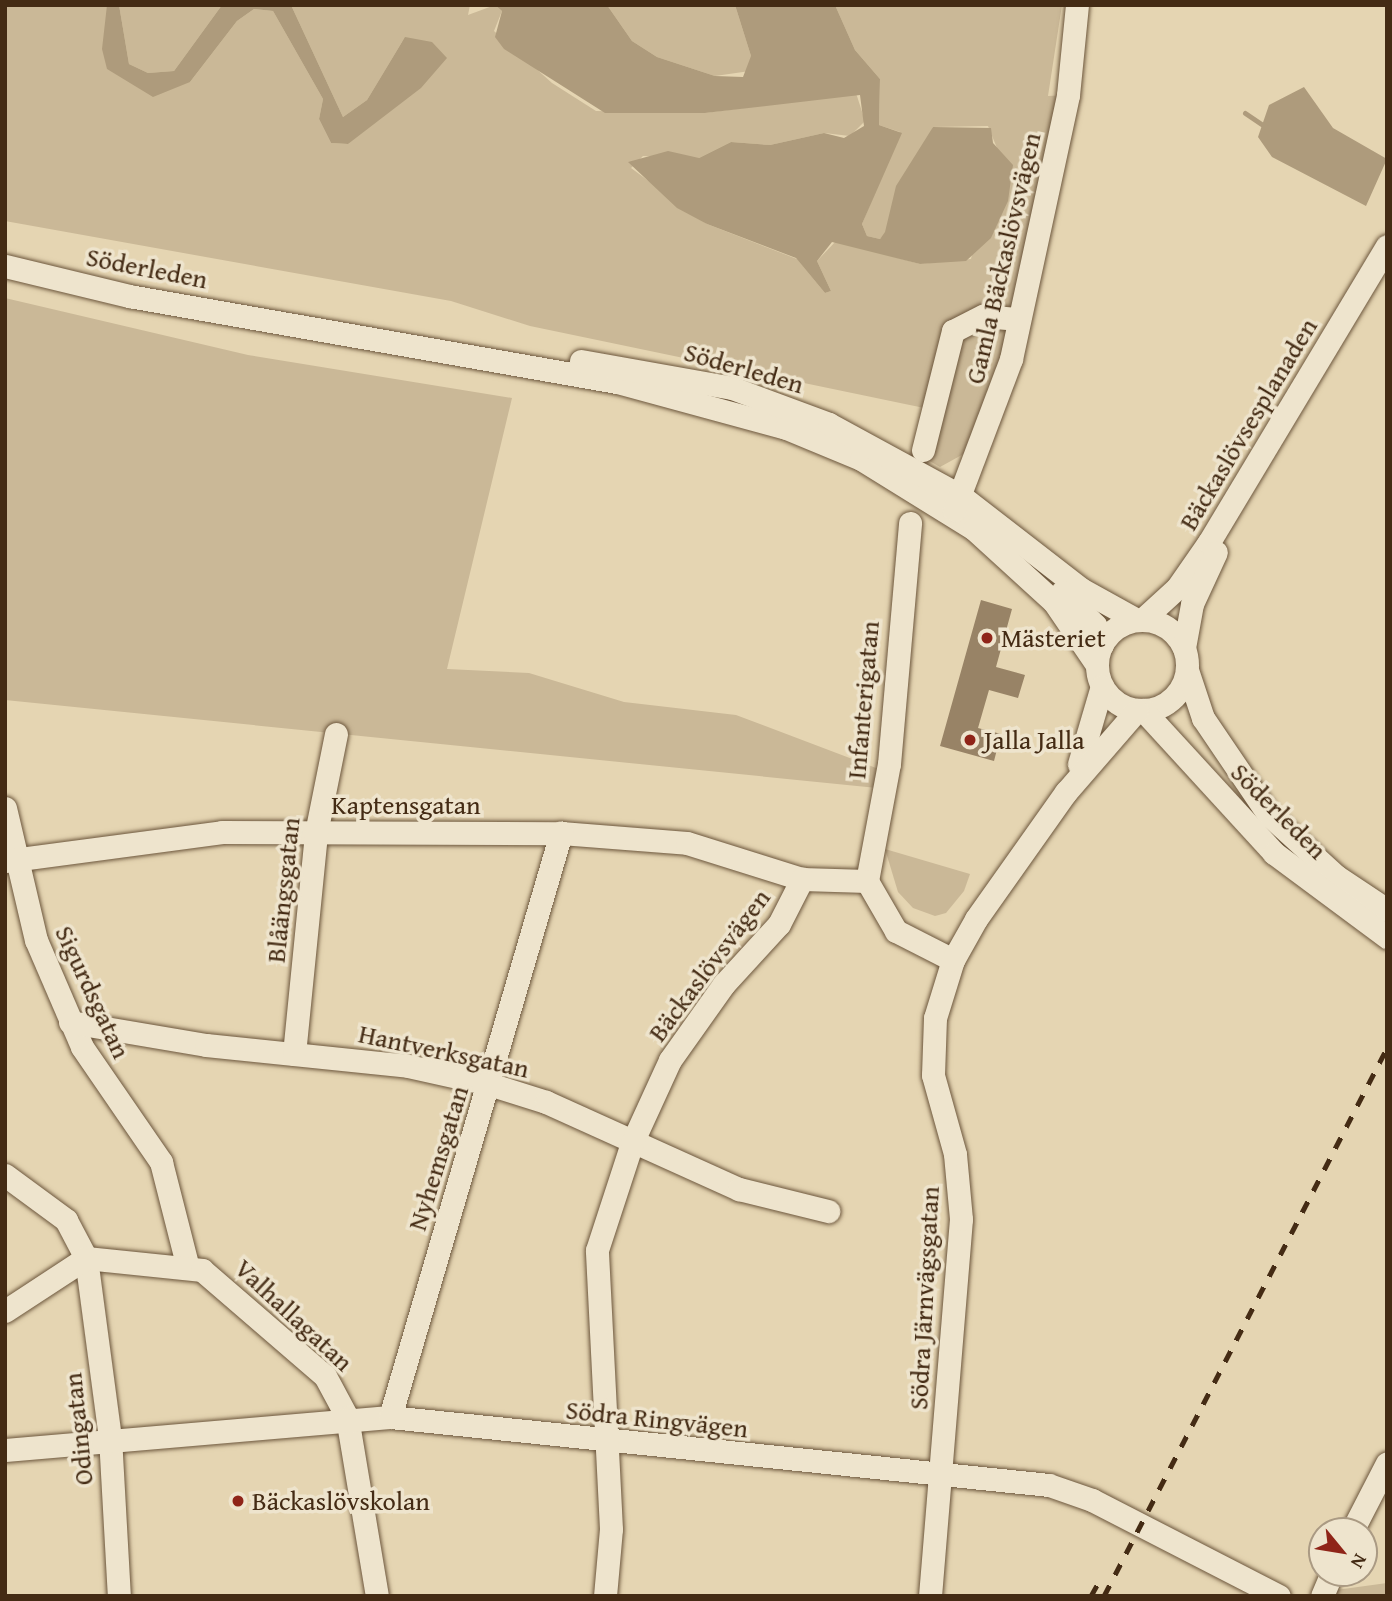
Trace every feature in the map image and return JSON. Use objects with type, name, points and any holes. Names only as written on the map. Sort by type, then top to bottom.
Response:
[{"type":"street","name":"Gamla Bäckaslövsvägen","points":[[957,505],[991,425],[1020,319],[1068,95],[1077,5]]},
{"type":"street","name":"Bäckaslövsesplanaden","points":[[1139,620],[1177,588],[1209,542],[1387,246]]},
{"type":"street","name":"Söderleden","points":[[5,266],[130,296],[279,320],[718,407],[861,459],[957,505],[1081,589],[1139,620],[1163,625],[1203,718],[1241,781],[1291,838],[1387,910]]},
{"type":"street","name":"Bäckaslövsesplanaden","points":[[1184,670],[1192,604],[1214,556],[1387,272]]},
{"type":"street","points":[[923,450],[953,331],[983,316],[1020,319]]},
{"type":"street","name":"Söderleden","points":[[957,505],[974,528],[1054,602],[1100,665],[1121,705],[1140,710],[1274,853],[1387,937]]},
{"type":"street","name":"Infanterigatan","points":[[867,881],[889,764],[910,523]]},
{"type":"street","points":[[1100,665],[1112,631],[1139,620]]},
{"type":"street","name":"Södra Järnvägsgatan","points":[[1066,792],[1091,736],[1100,665]]},
{"type":"street","points":[[1140,710],[1184,670]]},
{"type":"street","name":"Södra Järnvägsgatan","points":[[930,1596],[942,1475],[961,1196],[931,1057],[935,1017],[953,960],[1066,792],[1140,710]]},
{"type":"street","name":"Blåängsgatan","points":[[294,1054],[316,833],[336,734]]},
{"type":"street","name":"Sigurdsgatan","points":[[5,808],[12,859],[36,940],[70,1022],[160,1162],[187,1264]]},
{"type":"street","name":"Kaptensgatan","points":[[12,859],[182,835],[561,833],[687,843],[802,878]]},
{"type":"street","name":"Nyhemsgatan","points":[[390,1416],[561,833]]},
{"type":"street","name":"Bäckaslövsvägen","points":[[605,1596],[611,1529],[594,1276],[632,1143],[670,1060],[724,984],[779,924],[802,878],[867,881]]},
{"type":"street","points":[[867,881],[896,931],[953,960]]},
{"type":"street","name":"Hantverksgatan","points":[[70,1022],[294,1054],[408,1066],[489,1084],[546,1102],[632,1143],[762,1197],[828,1211]]},
{"type":"street","points":[[5,1175],[60,1213],[86,1258],[5,1311]]},
{"type":"street","name":"Valhallagatan","points":[[86,1258],[187,1264],[226,1286],[301,1352],[337,1390],[347,1417],[377,1596]]},
{"type":"street","name":"Odingatan","points":[[86,1258],[110,1437],[119,1596]]},
{"type":"street","name":"Södra Ringvägen","points":[[5,1450],[110,1437],[347,1417],[390,1416],[606,1443],[1064,1488],[1279,1596]]},
{"type":"street","points":[[1359,1517],[1387,1463]]},
{"type":"shaded area","points":[[5,5],[107,5],[107,69],[190,82],[237,21],[254,9],[273,11],[323,99],[319,119],[331,143],[348,144],[405,37],[367,100],[343,117],[291,5],[470,5],[468,15],[495,5],[502,11],[494,31],[552,83],[596,111],[705,113],[856,93],[865,121],[850,136],[824,133],[770,145],[731,142],[699,158],[643,156],[631,168],[707,224],[797,259],[825,293],[831,291],[817,261],[836,241],[920,264],[971,259],[997,148],[988,126],[933,127],[886,232],[880,239],[867,236],[862,224],[900,132],[879,125],[880,79],[855,50],[835,5],[1062,5],[1048,96],[1068,95],[1019,319],[969,451],[940,467],[914,452],[929,409],[530,326],[451,301],[5,221]]},
{"type":"shaded area","points":[[107,5],[119,5],[129,64],[148,73],[174,71],[222,5],[291,5],[343,117],[367,100],[405,37],[432,42],[447,58],[421,88],[348,144],[331,143],[319,119],[323,99],[273,11],[254,9],[237,21],[190,82],[153,97],[107,69],[102,49]]},
{"type":"shaded area","points":[[119,5],[222,5],[174,71],[148,73],[129,64]]},
{"type":"shaded area","points":[[495,5],[607,5],[632,41],[657,57],[715,76],[743,77],[751,56],[735,5],[835,5],[855,50],[880,79],[879,125],[902,133],[862,224],[867,236],[880,239],[885,232],[896,186],[933,127],[991,128],[993,143],[1013,165],[1008,201],[991,238],[966,261],[920,264],[832,242],[817,261],[831,291],[825,293],[796,258],[707,224],[677,208],[628,162],[668,151],[699,158],[731,142],[770,145],[824,133],[844,138],[864,126],[860,95],[705,113],[605,113],[504,49],[495,37],[502,11]]},
{"type":"shaded area","points":[[607,5],[735,5],[751,56],[750,71],[715,76],[657,57],[632,41]]},
{"type":"shaded area","points":[[1304,87],[1333,128],[1387,159],[1366,206],[1272,157],[1258,137],[1269,105]]},
{"type":"shaded area","points":[[5,298],[248,355],[512,398],[447,669],[529,673],[624,702],[736,715],[884,771],[877,788],[5,700]]},
{"type":"shaded area","points":[[885,849],[970,874],[964,891],[946,913],[935,916],[913,908],[898,892]]},
{"type":"shaded area","points":[[1387,1583],[1387,1596],[1335,1596],[1336,1590],[1378,1587],[1378,1584]]},
{"type":"building","name":"Mästeriet","points":[[981,600],[1012,609],[996,667],[1025,675],[1018,698],[989,690],[978,728],[1001,734],[994,761],[940,746]]},
{"type":"waterway","points":[[1245,113],[1266,127]]},
{"type":"railway","points":[[1104,1596],[1387,1048]]},
{"type":"railway","points":[[1091,1596],[1097,1585]]},
{"type":"place","name":"Mästeriet","points":[[987,638]]},
{"type":"place","name":"Jalla Jalla","points":[[970,740]]},
{"type":"place","name":"Bäckaslövskolan","points":[[238,1501]]}]
